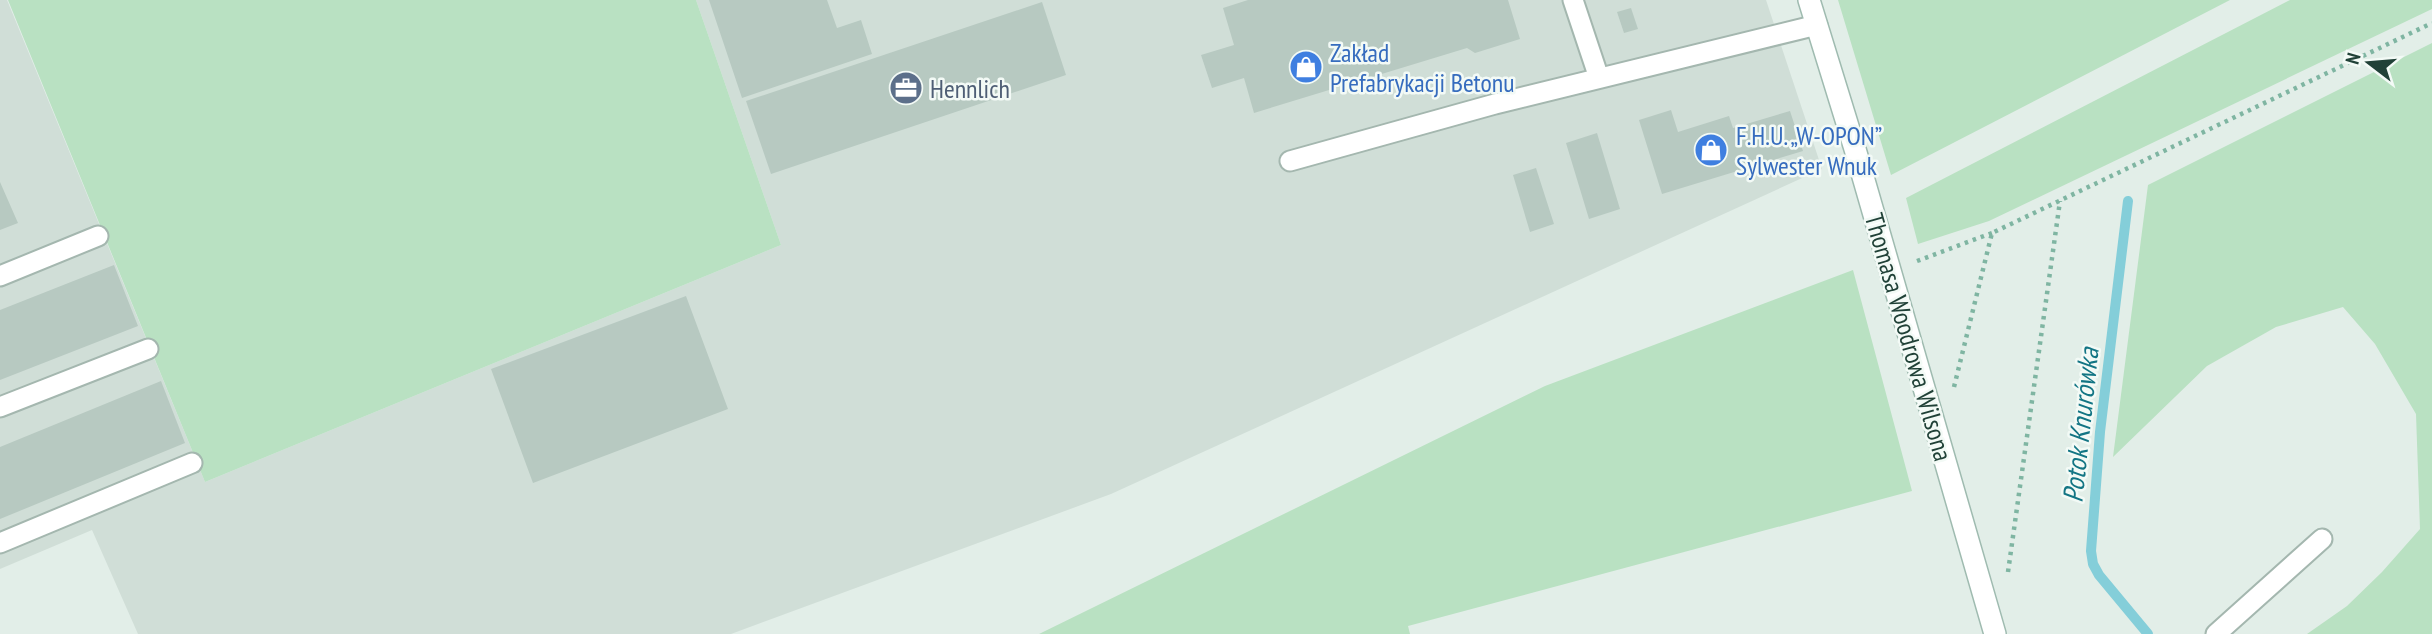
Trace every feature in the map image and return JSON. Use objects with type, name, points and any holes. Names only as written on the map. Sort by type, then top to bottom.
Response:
[{"type":"street","name":"Thomasa Woodrowa Wilsona","points":[[1809,0],[1995,634]]},
{"type":"lane","points":[[1573,0],[1600,78]]},
{"type":"lane","points":[[1290,161],[1600,78],[1817,25]]},
{"type":"lane","points":[[0,276],[97,236]]},
{"type":"lane","points":[[0,407],[148,348]]},
{"type":"lane","points":[[0,543],[192,464]]},
{"type":"lane","points":[[2216,634],[2322,539]]},
{"type":"path","points":[[1889,270],[1992,233],[2432,23]]},
{"type":"path","points":[[2007,573],[2060,201]]},
{"type":"path","points":[[1954,390],[1992,233]]},
{"type":"shaded area","points":[[0,0],[7,0],[205,482],[781,245],[696,0],[1766,0],[1822,169],[1111,494],[731,634],[138,634],[92,530],[0,569]]},
{"type":"green space","points":[[8,0],[696,0],[781,245],[205,482]]},
{"type":"green space","points":[[1838,0],[2230,0],[1891,175]]},
{"type":"green space","points":[[2290,0],[2432,0],[2432,9],[1989,221],[1918,244],[1906,198]]},
{"type":"green space","points":[[2432,43],[2432,634],[2307,634],[2347,606],[2420,529],[2416,414],[2375,344],[2343,307],[2276,327],[2207,366],[2113,457],[2148,185]]},
{"type":"green space","points":[[1853,270],[1912,491],[1408,626],[1410,634],[1039,634],[1545,386]]},
{"type":"building","points":[[709,0],[827,0],[837,28],[861,20],[872,54],[742,98]]},
{"type":"building","name":"Zakład Prefabrykacji Betonu","points":[[1248,0],[1508,0],[1520,39],[1475,53],[1467,48],[1254,113],[1244,78],[1212,88],[1201,55],[1234,45],[1223,8]]},
{"type":"building","name":"Hennlich","points":[[1042,2],[1066,75],[771,174],[746,101]]},
{"type":"building","points":[[1631,8],[1638,29],[1624,33],[1617,12]]},
{"type":"building","points":[[1671,110],[1678,132],[1729,116],[1733,128],[1790,111],[1803,151],[1662,194],[1639,120]]},
{"type":"building","points":[[1597,133],[1620,209],[1589,219],[1566,143]]},
{"type":"building","points":[[1536,168],[1554,224],[1530,232],[1513,175]]},
{"type":"building","points":[[0,182],[18,223],[0,230]]},
{"type":"building","points":[[114,265],[138,326],[0,380],[0,310]]},
{"type":"building","points":[[686,296],[728,409],[533,483],[491,369]]},
{"type":"building","points":[[161,381],[185,443],[0,519],[0,447]]},
{"type":"waterway","name":"Potok Knurówka","points":[[2128,201],[2100,432],[2091,551],[2093,564],[2099,575],[2148,634]]},
{"type":"place","name":"Zakład Prefabrykacji Betonu","points":[[1306,67]]},
{"type":"place","name":"Hennlich","points":[[906,88]]},
{"type":"place","name":"F.H.U. „W-OPON” Sylwester Wnuk","points":[[1711,150]]}]
